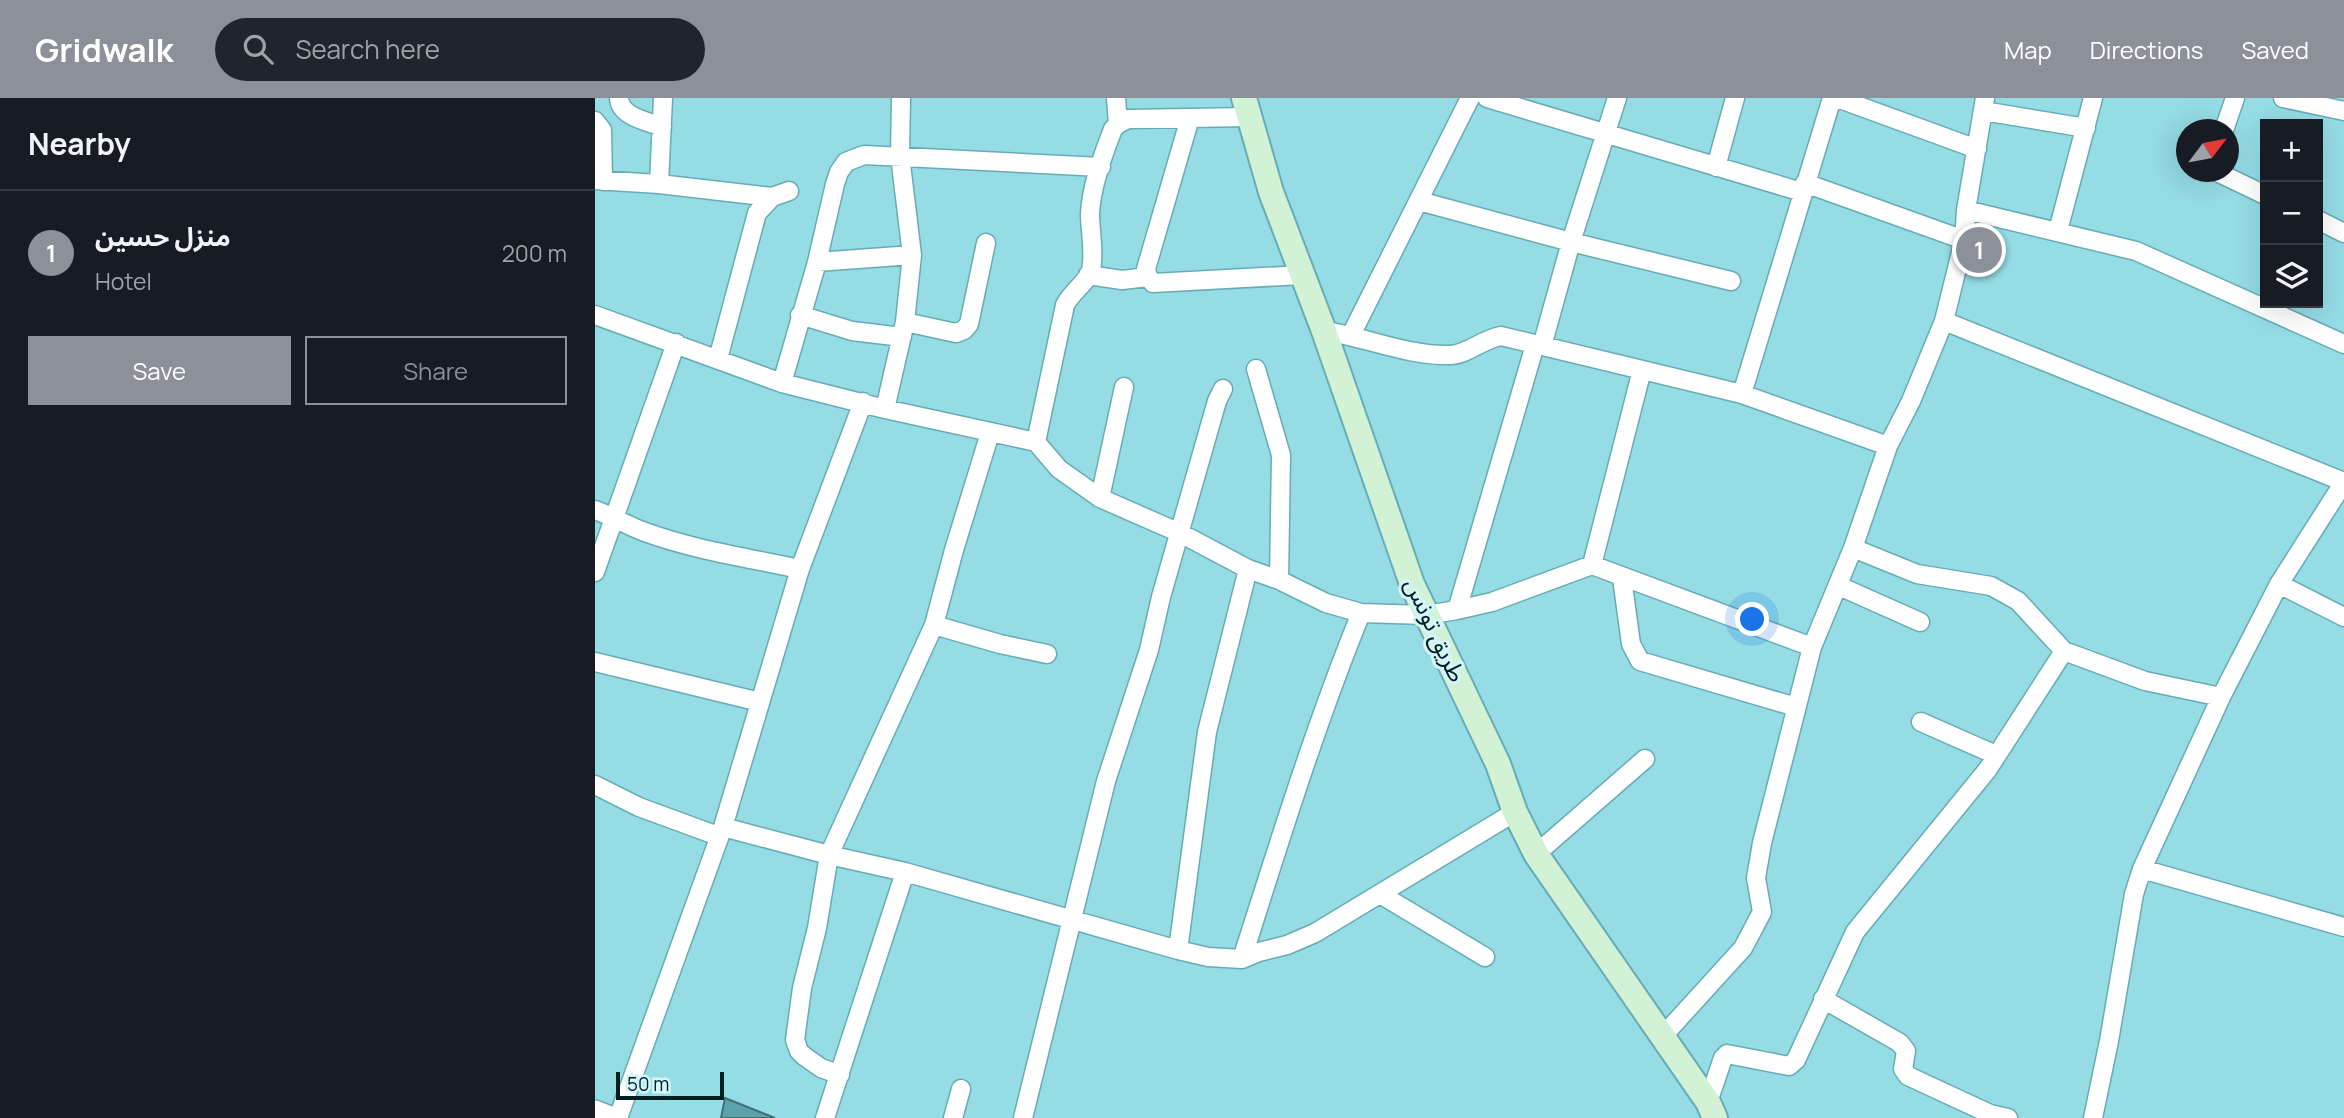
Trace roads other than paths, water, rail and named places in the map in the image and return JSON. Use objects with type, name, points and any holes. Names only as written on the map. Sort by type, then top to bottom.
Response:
[{"type":"main road","name":"طريق تونس","points":[[1246,107],[1271,192],[1324,331],[1392,529],[1426,615],[1498,764],[1515,812],[1536,854],[1712,1110]]},
{"type":"street","points":[[619,98],[619,105],[625,112],[662,127]]},
{"type":"street","points":[[659,184],[663,98]]},
{"type":"street","points":[[885,409],[903,330],[912,256],[900,156],[901,98]]},
{"type":"street","points":[[1116,98],[1118,124]]},
{"type":"street","points":[[1351,335],[1470,98]]},
{"type":"street","points":[[1487,98],[1716,167],[1803,188],[1963,240]]},
{"type":"street","points":[[1457,610],[1617,98]]},
{"type":"street","points":[[1716,167],[1735,98]]},
{"type":"street","points":[[1742,394],[1832,98]]},
{"type":"street","points":[[1837,98],[1976,149]]},
{"type":"street","points":[[2058,231],[2093,98]]},
{"type":"street","points":[[2228,119],[2235,98]]},
{"type":"street","points":[[2283,98],[2344,111]]},
{"type":"street","points":[[1662,1037],[1743,948],[1762,912],[1756,878],[1771,803],[1812,647],[1839,586],[1888,446],[1911,401],[1944,321],[1963,240],[1984,105],[2086,128]]},
{"type":"street","points":[[1036,442],[1065,305],[1070,295],[1089,275],[1092,255],[1090,212],[1109,139],[1118,124],[1128,119],[1190,118],[1246,107]]},
{"type":"street","points":[[1190,118],[1146,269],[1148,277],[1153,283],[1302,275]]},
{"type":"street","points":[[595,121],[602,130],[599,180],[780,194],[757,213],[719,359]]},
{"type":"street","points":[[782,383],[817,262],[835,184],[846,162],[864,155],[1101,167]]},
{"type":"street","points":[[2238,182],[2260,193]]},
{"type":"street","points":[[1419,201],[1731,281]]},
{"type":"street","points":[[1966,210],[2136,251],[2344,344]]},
{"type":"street","points":[[2323,222],[2344,233]]},
{"type":"street","points":[[800,315],[852,331],[956,333],[964,330],[968,324],[986,243]]},
{"type":"street","points":[[817,262],[912,256]]},
{"type":"street","points":[[1089,275],[1122,280],[1148,277]]},
{"type":"street","points":[[595,315],[782,383],[1036,442],[1059,469],[1100,498],[1180,533],[1248,569],[1279,580],[1326,603],[1361,613],[1426,615],[1457,610],[1492,602],[1592,565],[1812,647]]},
{"type":"street","points":[[1944,321],[2344,482],[2279,584],[2221,697],[2143,869],[2134,894],[2093,1118]]},
{"type":"street","points":[[1324,331],[1401,348],[1453,355],[1490,338],[1501,336],[1742,394],[1888,446]]},
{"type":"street","points":[[595,572],[676,343]]},
{"type":"street","points":[[1256,369],[1281,455],[1279,580]]},
{"type":"street","points":[[1592,565],[1641,370]]},
{"type":"street","points":[[1100,498],[1124,387]]},
{"type":"street","points":[[1023,1118],[1106,781],[1145,662],[1217,401],[1223,389]]},
{"type":"street","points":[[595,1111],[616,1118],[721,831],[800,569],[863,402]]},
{"type":"street","points":[[840,1075],[821,1068],[804,1056],[796,1044],[803,988],[817,928],[829,855],[934,625],[989,433]]},
{"type":"street","points":[[595,510],[644,532],[800,569]]},
{"type":"street","points":[[1853,548],[1917,574],[1991,586],[2018,601],[2064,651],[2145,681],[2221,697]]},
{"type":"street","points":[[1178,950],[1207,733],[1248,569]]},
{"type":"street","points":[[1622,578],[1630,644],[1640,661],[1796,707]]},
{"type":"street","points":[[2279,584],[2344,617]]},
{"type":"street","points":[[1839,586],[1920,622]]},
{"type":"street","points":[[1241,959],[1337,672],[1361,613]]},
{"type":"street","points":[[934,625],[1047,654]]},
{"type":"street","points":[[1712,1110],[1723,1058],[1727,1054],[1789,1066],[1796,1060],[1856,932],[1988,769],[2064,651]]},
{"type":"street","points":[[595,662],[760,702]]},
{"type":"street","points":[[1921,722],[1996,755]]},
{"type":"street","points":[[1536,854],[1645,759]]},
{"type":"street","points":[[595,785],[639,807],[721,831],[905,872],[1178,950],[1208,957],[1241,959],[1315,933],[1515,812]]},
{"type":"street","points":[[2143,869],[2344,927]]},
{"type":"street","points":[[825,1118],[905,872]]},
{"type":"street","points":[[1380,894],[1485,957]]},
{"type":"street","points":[[1823,999],[1900,1043],[1906,1051],[1903,1069],[1908,1076],[1990,1114],[2008,1118]]},
{"type":"street","points":[[953,1118],[961,1089]]},
{"type":"place","name":"منزل حسين","points":[[1979,250]]}]
